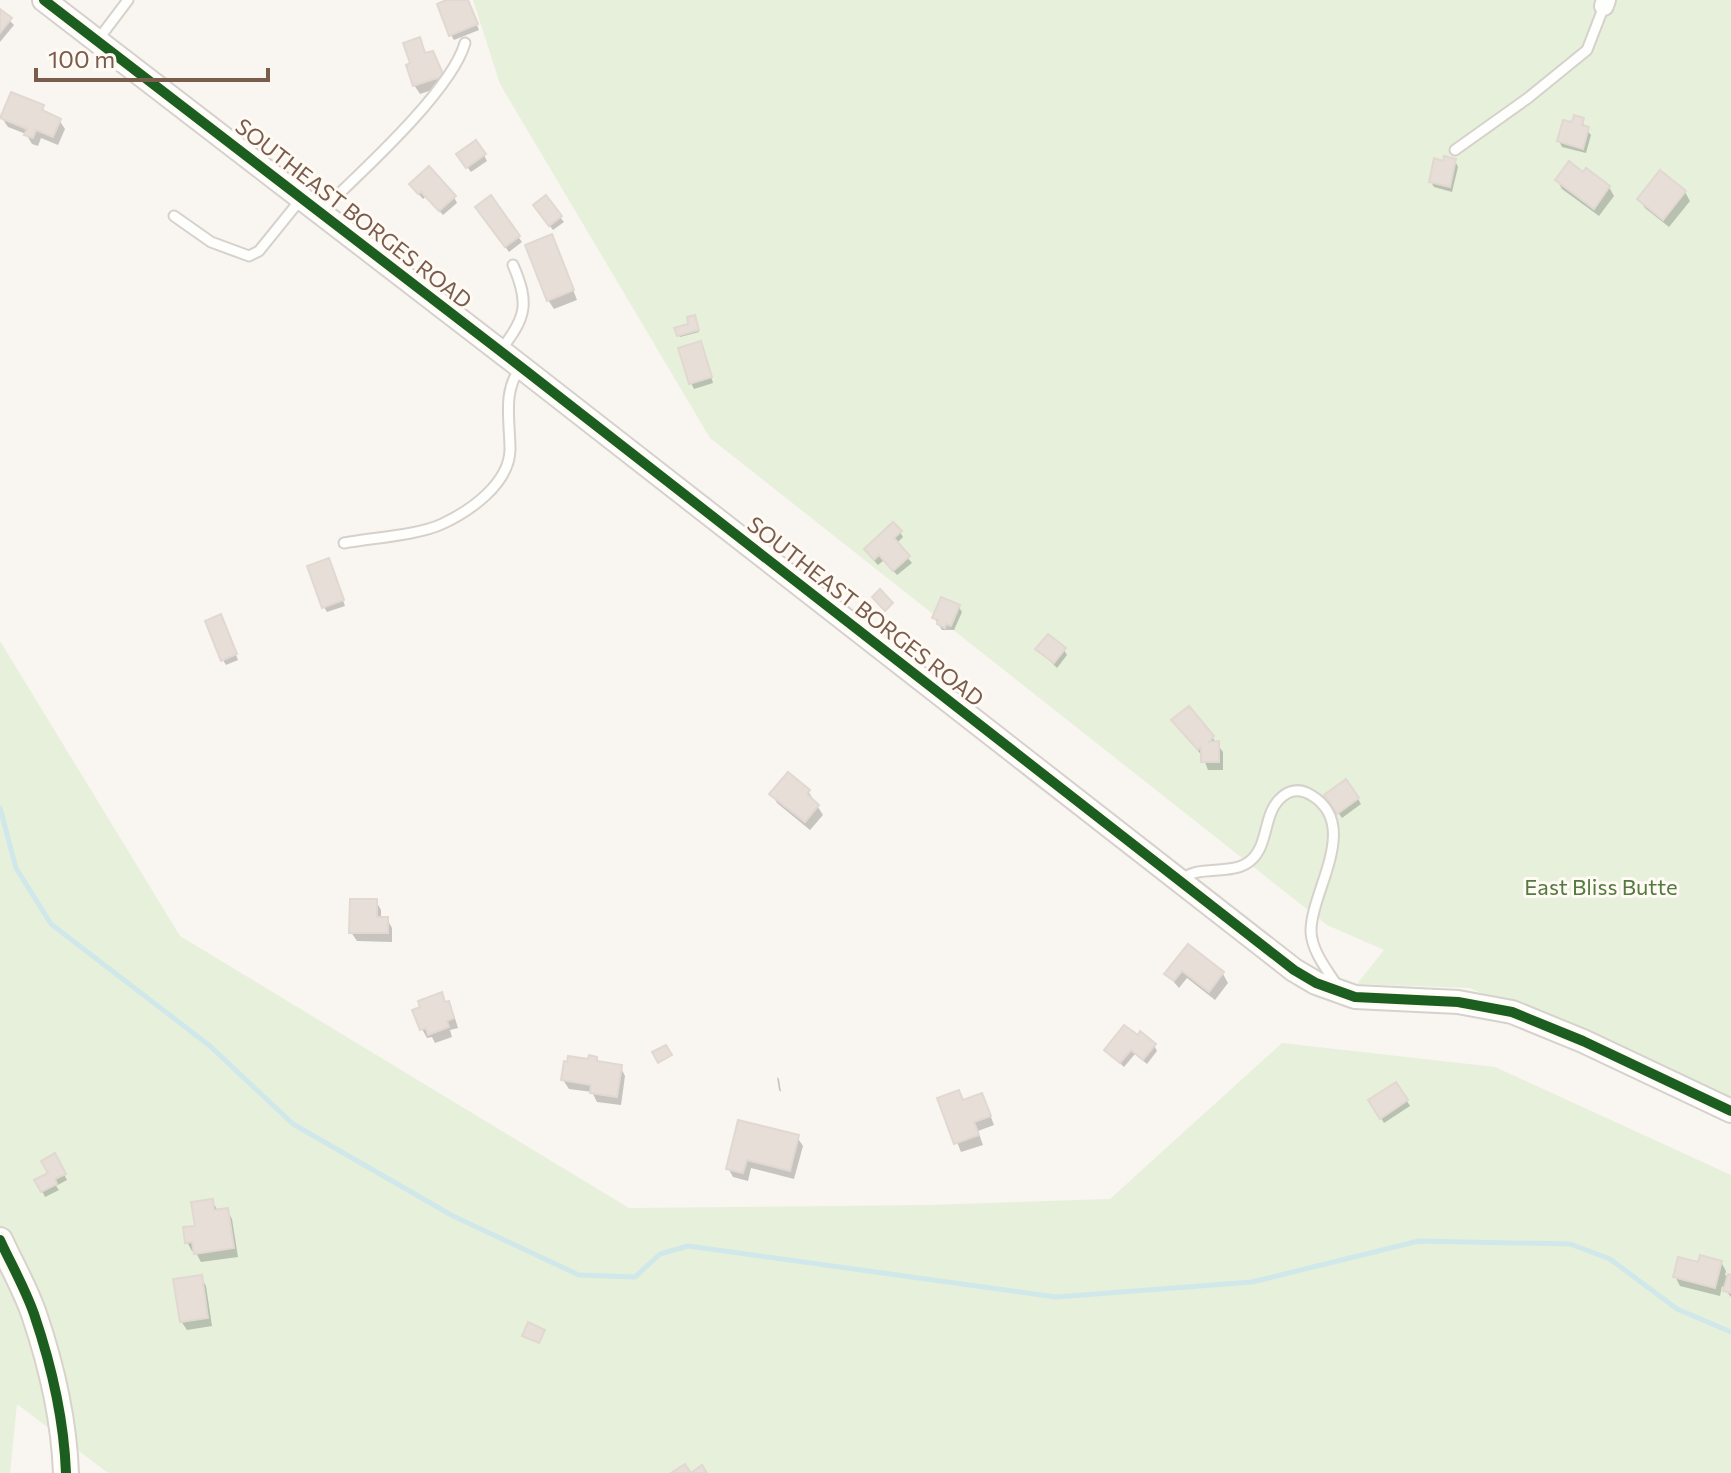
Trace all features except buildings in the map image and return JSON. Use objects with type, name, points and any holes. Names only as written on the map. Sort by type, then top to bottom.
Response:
[{"type":"main road","points":[[0,1240],[33,1312],[43,1343],[62,1431],[66,1473]]},
{"type":"street","name":"SOUTHEAST BORGES ROAD","points":[[44,0],[521,367],[1294,970],[1341,993],[1369,999],[1458,1002],[1512,1012],[1583,1041],[1731,1111]]},
{"type":"lane","points":[[97,41],[128,0]]},
{"type":"lane","points":[[1455,150],[1528,98],[1587,50],[1605,3]]},
{"type":"lane","points":[[320,212],[423,107],[461,56],[465,43]]},
{"type":"lane","points":[[174,216],[211,242],[249,256],[262,247],[301,198]]},
{"type":"lane","points":[[500,351],[518,326],[525,303],[523,287],[513,265]]},
{"type":"lane","points":[[344,543],[440,525],[482,498],[497,484],[505,473],[510,455],[508,391],[511,380],[521,367]]},
{"type":"lane","points":[[1179,883],[1190,874],[1230,869],[1250,861],[1263,839],[1272,809],[1290,791],[1305,792],[1317,798],[1331,819],[1333,838],[1331,862],[1311,922],[1311,937],[1315,951],[1341,993]]},
{"type":"green space","name":"East Bliss Butte","points":[[473,0],[1731,0],[1731,1103],[1470,988],[1357,984],[1384,950],[1327,925],[710,438],[500,84]]},
{"type":"green space","points":[[0,641],[180,936],[629,1208],[928,1205],[1110,1199],[1282,1043],[1495,1067],[1731,1175],[1731,1473],[108,1473],[17,1404],[10,1473],[0,1473]]},
{"type":"waterway","points":[[0,808],[16,868],[51,924],[210,1046],[293,1124],[453,1216],[579,1275],[635,1277],[660,1254],[688,1246],[1056,1297],[1252,1282],[1419,1241],[1570,1244],[1610,1259],[1677,1309],[1731,1332]]},
{"type":"cycle path","points":[[44,0],[521,367],[1294,970],[1316,983],[1355,997],[1458,1002],[1512,1012],[1583,1041],[1731,1111]]},
{"type":"cycle path","points":[[0,1240],[30,1304],[46,1352],[56,1392],[66,1473]]}]
